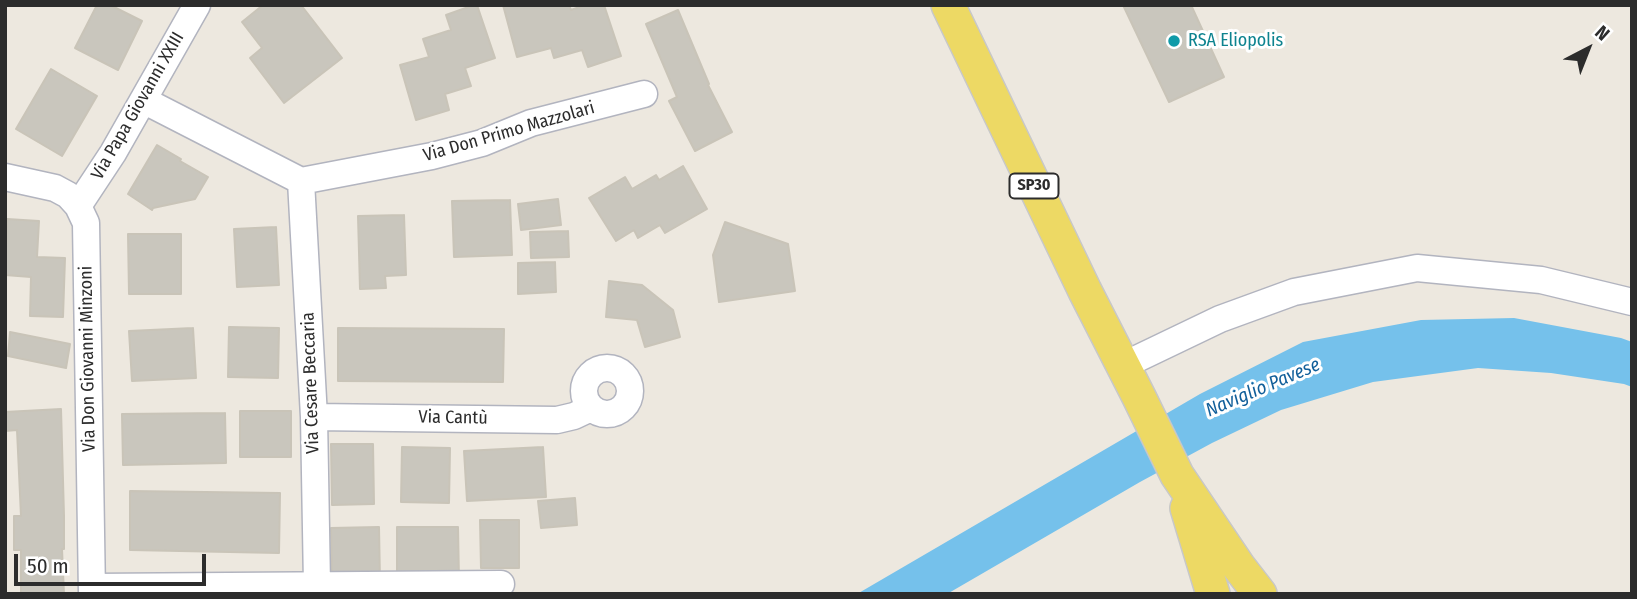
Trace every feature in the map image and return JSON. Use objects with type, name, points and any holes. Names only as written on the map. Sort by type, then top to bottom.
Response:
[{"type":"main road","name":"SP30","points":[[948,5],[1177,475],[1239,567],[1261,594]]},
{"type":"main road","name":"SP30","points":[[1177,475],[1213,594]]},
{"type":"street","name":"Via Papa Giovanni XXIII","points":[[78,206],[113,153],[197,5]]},
{"type":"street","name":"Via Don Primo Mazzolari","points":[[302,181],[432,156],[482,143],[531,123],[644,94]]},
{"type":"street","points":[[143,100],[302,181]]},
{"type":"street","points":[[5,177],[55,188],[68,195],[78,206]]},
{"type":"street","name":"Via Cesare Beccaria","points":[[302,181],[314,416],[317,585]]},
{"type":"street","name":"Via Don Giovanni Minzoni","points":[[78,206],[86,223],[92,591]]},
{"type":"street","points":[[1122,366],[1220,318],[1294,292],[1418,268],[1541,280],[1632,302]]},
{"type":"street","name":"Via Cantù","points":[[314,416],[557,420],[591,408]]},
{"type":"street","points":[[92,591],[317,585],[501,584]]},
{"type":"water","name":"Naviglio Pavese","points":[[1514,318],[1632,342],[1632,387],[1551,373],[1478,368],[1373,382],[1281,410],[1212,443],[947,594],[857,594],[1200,394],[1303,342],[1421,320]]},
{"type":"building","points":[[97,5],[110,5],[142,21],[118,70],[75,48]]},
{"type":"building","points":[[263,5],[301,5],[342,58],[284,103],[250,58],[262,48],[242,22]]},
{"type":"building","points":[[477,5],[495,58],[465,68],[471,86],[445,94],[449,110],[416,120],[400,65],[429,57],[423,39],[451,30],[446,15]]},
{"type":"building","points":[[503,5],[569,5],[571,10],[585,5],[604,5],[621,56],[588,67],[582,50],[554,58],[551,48],[517,57]]},
{"type":"building","name":"RSA Eliopolis","points":[[1123,5],[1191,5],[1224,77],[1169,102]]},
{"type":"building","points":[[678,10],[708,85],[732,132],[695,151],[669,101],[677,97],[646,24]]},
{"type":"building","points":[[51,69],[97,96],[62,156],[16,129]]},
{"type":"building","points":[[157,145],[208,177],[195,199],[152,210],[128,194]]},
{"type":"building","points":[[683,166],[707,209],[665,233],[660,225],[638,238],[634,230],[616,241],[589,198],[625,177],[632,189],[656,175],[659,180]]},
{"type":"building","points":[[558,199],[561,225],[521,230],[518,204]]},
{"type":"building","points":[[510,200],[512,255],[454,257],[452,201]]},
{"type":"building","points":[[404,215],[406,275],[385,276],[386,288],[360,289],[358,216]]},
{"type":"building","points":[[7,219],[39,221],[37,257],[65,258],[63,317],[30,316],[31,277],[5,275]]},
{"type":"building","points":[[725,222],[788,244],[795,291],[719,302],[713,255]]},
{"type":"building","points":[[276,227],[279,285],[237,287],[234,229]]},
{"type":"building","points":[[568,231],[569,257],[531,258],[530,232]]},
{"type":"building","points":[[128,234],[181,234],[181,294],[129,294]]},
{"type":"building","points":[[555,262],[556,292],[518,294],[518,263]]},
{"type":"building","points":[[609,281],[642,285],[673,310],[680,337],[645,347],[637,320],[606,317]]},
{"type":"building","points":[[229,327],[279,328],[278,378],[228,377]]},
{"type":"building","points":[[193,328],[196,378],[132,381],[129,331]]},
{"type":"building","points":[[338,328],[504,329],[503,382],[338,381]]},
{"type":"building","points":[[10,332],[70,344],[66,368],[8,356]]},
{"type":"building","points":[[61,409],[64,594],[21,594],[21,550],[14,550],[14,516],[21,516],[17,430],[5,431],[5,412]]},
{"type":"building","points":[[240,411],[291,411],[291,457],[240,457]]},
{"type":"building","points":[[225,413],[226,463],[123,465],[122,414]]},
{"type":"building","points":[[331,444],[373,444],[374,504],[332,505]]},
{"type":"building","points":[[402,447],[450,448],[449,503],[401,502]]},
{"type":"building","points":[[543,447],[546,497],[467,501],[464,451]]},
{"type":"building","points":[[130,491],[280,493],[279,553],[130,550]]},
{"type":"building","points":[[575,498],[577,525],[541,528],[538,501]]},
{"type":"building","points":[[480,520],[519,520],[519,568],[481,568]]},
{"type":"building","points":[[379,527],[380,583],[332,583],[331,528]]},
{"type":"building","points":[[397,527],[458,527],[459,581],[397,581]]},
{"type":"place","name":"RSA Eliopolis","points":[[1174,41]]}]
